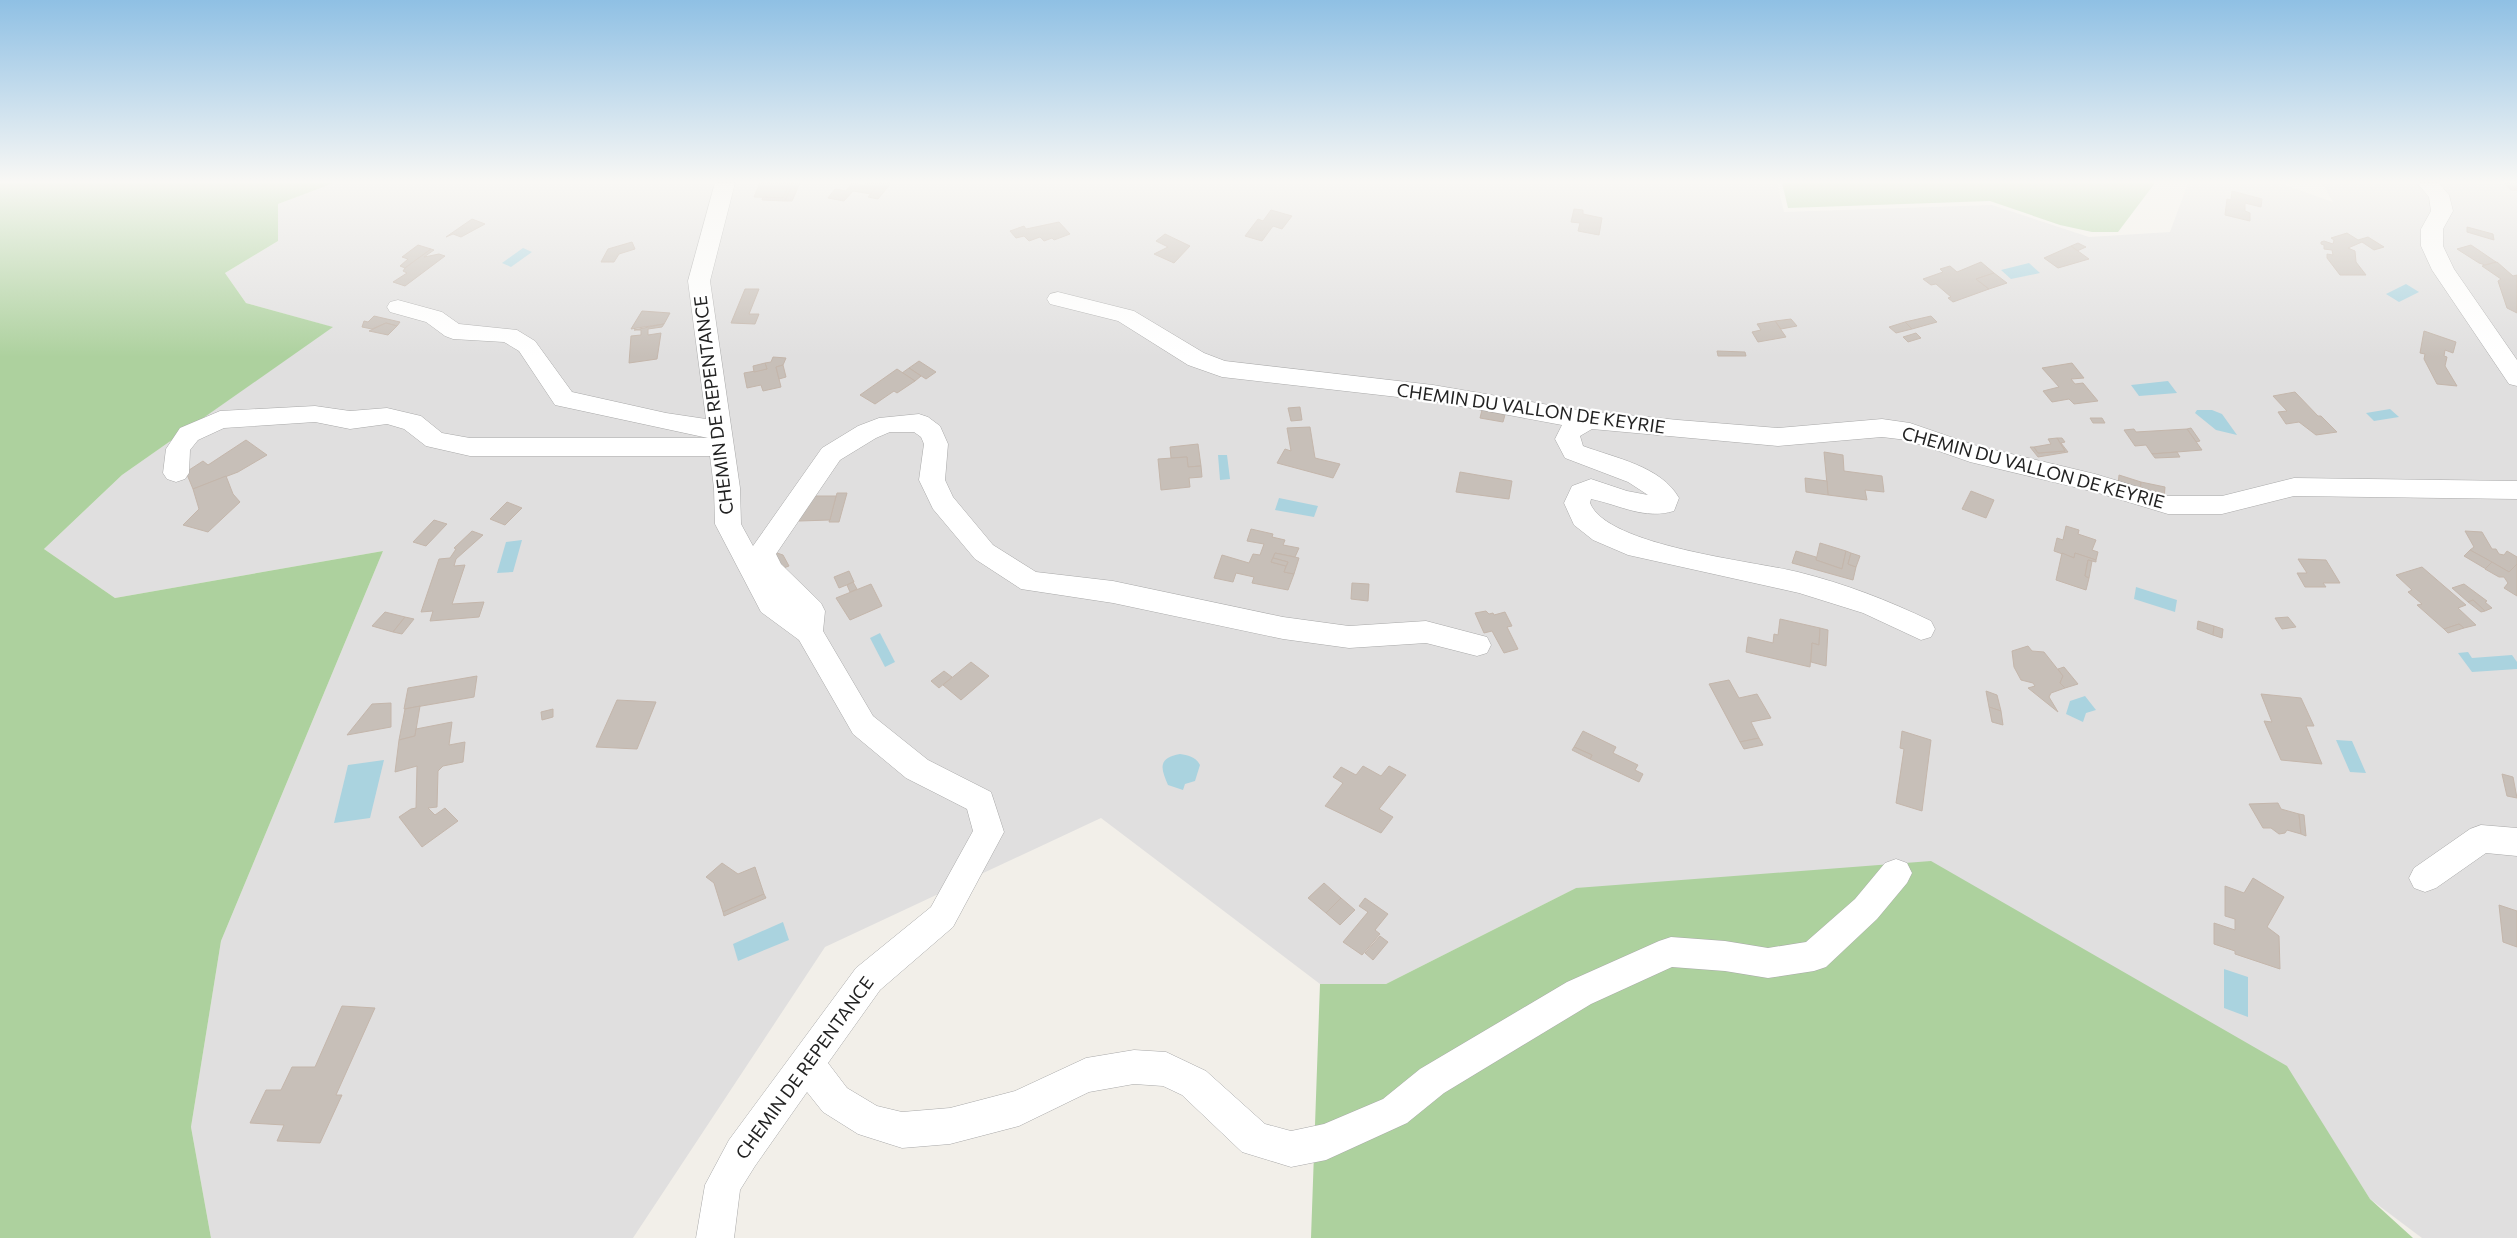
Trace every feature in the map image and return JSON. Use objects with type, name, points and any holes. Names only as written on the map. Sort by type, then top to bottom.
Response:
[{"type":"street","name":"CHEMIN DE REPENTANCE","points":[[710,241],[699,281],[727,488],[728,524],[771,604],[809,632],[863,725],[917,768],[980,801],[988,832],[942,917],[868,979],[742,1153],[723,1184],[715,1238]]},
{"type":"street","points":[[2432,241],[2432,246],[2443,270],[2517,378]]},
{"type":"street","name":"CHEMIN DU VALLON DE KEYRIE","points":[[1058,299],[1126,316],[1196,359],[1222,369],[1433,392],[1592,420],[1778,437],[1882,428],[1910,432],[1970,453],[2095,483],[2168,505],[2222,505],[2294,487],[2517,490]]},
{"type":"street","points":[[398,307],[434,316],[453,331],[509,335],[527,346],[564,399],[666,422],[720,439]]},
{"type":"street","points":[[176,473],[178,449],[189,434],[220,420],[315,414],[350,420],[387,416],[412,422],[435,440],[470,447],[720,439]]},
{"type":"street","points":[[1592,420],[1575,426],[1569,431],[1567,438],[1574,452],[1637,476],[1656,487],[1666,498],[1665,504],[1652,506],[1626,501],[1591,488],[1581,493],[1576,503],[1583,518],[1602,533],[1637,548],[1799,583],[1862,602],[1921,629]]},
{"type":"street","points":[[809,632],[810,611],[771,571],[762,553],[831,454],[867,432],[888,424],[908,422],[919,423],[931,432],[936,444],[932,480],[942,502],[963,530],[984,552],[1003,566],[1032,582],[1113,592],[1283,628],[1349,637],[1426,632],[1477,646]]},
{"type":"street","points":[[2425,878],[2481,839],[2517,842]]},
{"type":"street","points":[[807,1062],[834,1100],[870,1122],[902,1130],[950,1126],[1019,1108],[1086,1075],[1134,1067],[1166,1069],[1194,1083],[1255,1139],[1291,1149],[1326,1142],[1395,1111],[1432,1081],[1579,993],[1671,952],[1725,956],[1768,963],[1814,956],[1866,909],[1896,873]]},
{"type":"shaded area","points":[[278,241],[2517,241],[2517,1238],[2422,1238],[2370,1199],[2286,1066],[1576,888],[1386,984],[1320,984],[1101,818],[825,947],[633,1238],[211,1238],[191,1127],[221,941],[383,551],[115,598],[44,549],[122,475],[332,327],[246,303],[225,273]]},
{"type":"green space","points":[[0,241],[278,241],[225,273],[246,303],[333,327],[122,475],[44,549],[115,598],[383,551],[221,941],[191,1127],[211,1238],[0,1238]]},
{"type":"green space","points":[[1931,861],[2287,1066],[2370,1199],[2413,1238],[1311,1238],[1320,984],[1386,984],[1576,888]]},
{"type":"water","points":[[523,248],[532,252],[511,267],[502,263]]},
{"type":"water","points":[[2029,263],[2040,273],[2011,279],[2001,270]]},
{"type":"water","points":[[2406,284],[2419,292],[2399,302],[2386,294]]},
{"type":"water","points":[[2168,381],[2177,393],[2139,396],[2131,385]]},
{"type":"water","points":[[2390,409],[2399,417],[2374,421],[2366,413]]},
{"type":"water","points":[[2197,410],[2212,410],[2222,414],[2237,435],[2216,430],[2195,413]]},
{"type":"water","points":[[1218,455],[1227,455],[1230,479],[1220,480]]},
{"type":"water","points":[[1279,498],[1318,506],[1314,517],[1275,510]]},
{"type":"water","points":[[522,540],[513,572],[497,573],[506,542]]},
{"type":"water","points":[[2136,587],[2177,600],[2175,612],[2134,599]]},
{"type":"water","points":[[880,633],[895,662],[885,667],[870,638]]},
{"type":"water","points":[[2468,652],[2472,658],[2512,655],[2517,662],[2517,669],[2472,672],[2458,653]]},
{"type":"water","points":[[2085,696],[2096,710],[2086,713],[2083,722],[2066,714],[2070,701]]},
{"type":"water","points":[[2336,740],[2352,741],[2366,773],[2350,772]]},
{"type":"water","points":[[1180,754],[1192,757],[1200,765],[1195,781],[1185,784],[1183,790],[1168,785],[1163,769],[1164,761],[1167,758]]},
{"type":"water","points":[[384,760],[370,818],[334,823],[348,765]]},
{"type":"water","points":[[783,922],[789,940],[738,961],[733,944]]},
{"type":"water","points":[[2224,969],[2248,977],[2248,1017],[2224,1008]]},
{"type":"building","points":[[1156,241],[1179,241],[1190,246],[1174,263],[1154,254],[1168,247]]},
{"type":"building","points":[[2334,241],[2374,241],[2384,247],[2374,250],[2362,242],[2348,248],[2355,251],[2356,262],[2366,275],[2340,275],[2327,258],[2327,254],[2333,255],[2332,250],[2324,249],[2324,245],[2321,242],[2333,244]]},
{"type":"building","points":[[632,242],[635,249],[619,254],[614,262],[601,262],[608,249]]},
{"type":"building","points":[[2078,243],[2086,247],[2077,251],[2071,246]]},
{"type":"building","points":[[418,245],[431,249],[405,268],[400,266],[408,259],[402,257]]},
{"type":"building","points":[[2471,245],[2496,262],[2485,265],[2479,263],[2457,249]]},
{"type":"building","points":[[2071,246],[2089,259],[2058,268],[2044,258]]},
{"type":"building","points":[[431,249],[434,250],[424,257],[439,254],[445,256],[405,286],[393,282],[407,273],[403,271],[405,268]]},
{"type":"building","points":[[1981,262],[1994,273],[1976,279],[1989,289],[1953,302],[1948,298],[1951,297],[1936,284],[1931,285],[1923,279],[1943,272],[1940,269],[1950,266],[1957,272]]},
{"type":"building","points":[[2497,262],[2513,276],[2517,275],[2517,313],[2507,308],[2498,281],[2501,279],[2482,266]]},
{"type":"building","points":[[1994,273],[2007,283],[1989,289],[1976,279]]},
{"type":"building","points":[[745,289],[759,289],[749,314],[759,314],[755,324],[731,323]]},
{"type":"building","points":[[642,311],[670,313],[664,324],[631,329]]},
{"type":"building","points":[[374,316],[400,322],[397,326],[386,323],[372,329],[362,327],[364,321],[368,322]]},
{"type":"building","points":[[1931,316],[1937,322],[1912,329],[1905,322]]},
{"type":"building","points":[[1791,319],[1797,326],[1781,329],[1775,321]]},
{"type":"building","points":[[1775,321],[1786,337],[1758,342],[1752,332],[1761,330],[1757,324]]},
{"type":"building","points":[[1905,322],[1912,329],[1896,333],[1889,327]]},
{"type":"building","points":[[386,323],[397,326],[388,335],[369,331]]},
{"type":"building","points":[[664,324],[662,327],[648,329],[648,335],[661,333],[657,359],[629,363],[631,336],[641,335],[641,330],[634,330]]},
{"type":"building","points":[[2424,331],[2456,342],[2453,353],[2445,350],[2444,356],[2447,357],[2445,366],[2457,386],[2437,384],[2424,359],[2425,354],[2420,353]]},
{"type":"building","points":[[1916,333],[1921,338],[1908,342],[1903,337]]},
{"type":"building","points":[[1717,351],[1745,352],[1746,356],[1718,356]]},
{"type":"building","points":[[773,357],[786,358],[783,365],[776,367],[781,387],[763,391],[761,385],[747,388],[744,373],[767,369],[765,363],[771,362]]},
{"type":"building","points":[[919,361],[936,372],[926,379],[909,368]]},
{"type":"building","points":[[765,363],[767,369],[754,372],[753,366]]},
{"type":"building","points":[[2072,363],[2084,378],[2071,379],[2075,384],[2083,383],[2098,401],[2074,404],[2069,399],[2052,402],[2043,391],[2059,387],[2042,368]]},
{"type":"building","points":[[783,365],[786,377],[779,379],[776,367]]},
{"type":"building","points":[[909,368],[921,376],[915,381],[902,373]]},
{"type":"building","points":[[897,369],[915,381],[897,393],[894,391],[875,404],[860,395]]},
{"type":"building","points":[[2295,392],[2318,416],[2321,416],[2337,432],[2316,435],[2299,422],[2286,424],[2278,412],[2287,411],[2273,396]]},
{"type":"building","points":[[1300,407],[1302,420],[1291,421],[1288,408]]},
{"type":"building","points":[[1482,410],[1505,415],[1503,422],[1480,418]]},
{"type":"building","points":[[2090,418],[2102,418],[2105,423],[2093,423]]},
{"type":"building","points":[[1310,427],[1315,458],[1340,464],[1333,478],[1277,463],[1285,449],[1291,451],[1287,428]]},
{"type":"building","points":[[2191,428],[2200,441],[2196,442],[2187,429]]},
{"type":"building","points":[[2134,429],[2136,432],[2187,429],[2202,450],[2152,454],[2146,445],[2135,446],[2124,430]]},
{"type":"building","points":[[2057,438],[2062,438],[2065,442],[2061,443],[2068,452],[2038,457],[2030,447],[2034,447],[2038,453],[2065,451]]},
{"type":"building","points":[[2057,438],[2065,451],[2038,453],[2034,447],[2051,444],[2048,439]]},
{"type":"building","points":[[246,440],[267,455],[238,472],[193,489],[186,472],[203,461],[208,465]]},
{"type":"building","points":[[1198,444],[1201,466],[1188,467],[1187,457],[1171,458],[1170,447]]},
{"type":"building","points":[[1824,452],[1843,455],[1844,471],[1882,476],[1884,492],[1865,490],[1867,500],[1828,495]]},
{"type":"building","points":[[2177,452],[2180,457],[2155,458],[2152,454]]},
{"type":"building","points":[[1187,457],[1188,467],[1201,466],[1202,477],[1189,478],[1190,487],[1161,490],[1158,459]]},
{"type":"building","points":[[1460,472],[1512,481],[1509,499],[1456,492]]},
{"type":"building","points":[[2119,475],[2141,482],[2140,493],[2118,486]]},
{"type":"building","points":[[226,476],[233,494],[240,502],[208,532],[183,525],[199,509],[193,489]]},
{"type":"building","points":[[1805,478],[1827,481],[1828,495],[1806,492]]},
{"type":"building","points":[[2141,482],[2165,487],[2164,499],[2140,493]]},
{"type":"building","points":[[1971,491],[1994,500],[1986,518],[1962,509]]},
{"type":"building","points":[[837,493],[847,493],[839,522],[829,522]]},
{"type":"building","points":[[806,496],[836,496],[830,520],[799,521]]},
{"type":"building","points":[[507,502],[522,508],[505,525],[490,519]]},
{"type":"building","points":[[434,520],[447,524],[426,546],[413,542]]},
{"type":"building","points":[[2066,526],[2079,530],[2078,534],[2096,540],[2092,550],[2098,552],[2096,560],[2075,553],[2074,558],[2054,551],[2057,538],[2063,540]]},
{"type":"building","points":[[1251,529],[1273,534],[1272,537],[1285,540],[1283,545],[1299,548],[1295,557],[1275,553],[1271,562],[1286,566],[1284,572],[1294,574],[1288,590],[1252,583],[1254,577],[1236,573],[1233,582],[1214,578],[1222,555],[1249,563],[1253,554],[1260,555],[1264,544],[1247,541]]},
{"type":"building","points":[[472,531],[483,535],[456,559],[454,566],[465,565],[452,604],[484,602],[479,617],[430,621],[433,611],[421,612],[439,559],[450,558],[456,549],[454,548]]},
{"type":"building","points":[[2465,531],[2482,532],[2492,549],[2496,549],[2499,554],[2504,555],[2507,551],[2517,557],[2517,564],[2509,572],[2470,550],[2474,547]]},
{"type":"building","points":[[1820,543],[1846,551],[1842,569],[1816,560]]},
{"type":"building","points":[[2470,550],[2492,562],[2486,569],[2464,556]]},
{"type":"building","points":[[1796,551],[1816,557],[1816,560],[1842,569],[1846,551],[1851,553],[1848,564],[1856,567],[1853,580],[1792,563]]},
{"type":"building","points":[[774,552],[783,555],[789,566],[778,570]]},
{"type":"building","points":[[1275,553],[1299,558],[1294,574],[1284,572],[1288,562],[1273,558]]},
{"type":"building","points":[[1851,553],[1860,556],[1856,567],[1848,564]]},
{"type":"building","points":[[2062,553],[2074,558],[2075,553],[2096,560],[2096,562],[2088,560],[2085,576],[2089,578],[2086,590],[2056,580]]},
{"type":"building","points":[[1273,558],[1288,562],[1286,566],[1271,562]]},
{"type":"building","points":[[2298,559],[2326,560],[2340,583],[2323,583],[2326,587],[2305,587],[2297,573],[2307,573]]},
{"type":"building","points":[[2088,560],[2092,561],[2089,578],[2085,576]]},
{"type":"building","points":[[2492,562],[2509,572],[2517,564],[2517,596],[2504,588],[2508,583],[2504,577],[2499,577],[2485,569]]},
{"type":"building","points":[[2422,567],[2466,605],[2458,608],[2476,625],[2464,628],[2459,624],[2444,629],[2417,605],[2422,604],[2408,592],[2412,590],[2396,575]]},
{"type":"building","points":[[849,571],[854,582],[839,588],[834,577]]},
{"type":"building","points":[[853,582],[857,589],[850,592],[847,585]]},
{"type":"building","points":[[1352,583],[1369,584],[1368,601],[1351,599]]},
{"type":"building","points":[[871,584],[882,606],[850,620],[836,598]]},
{"type":"building","points":[[2464,584],[2487,601],[2485,602],[2492,608],[2485,611],[2473,600],[2468,602],[2452,588]]},
{"type":"building","points":[[2473,600],[2485,611],[2481,612],[2468,602]]},
{"type":"building","points":[[1486,611],[1494,615],[1505,612],[1512,626],[1507,627],[1518,649],[1504,653],[1492,631],[1484,633],[1475,613]]},
{"type":"building","points":[[385,612],[405,617],[393,632],[372,626]]},
{"type":"building","points":[[405,617],[414,619],[402,634],[393,632]]},
{"type":"building","points":[[2288,617],[2296,627],[2282,629],[2275,618]]},
{"type":"building","points":[[1780,619],[1820,628],[1819,645],[1812,643],[1810,667],[1746,652],[1748,637],[1773,643],[1774,634],[1778,635]]},
{"type":"building","points":[[2198,621],[2214,626],[2213,635],[2197,629]]},
{"type":"building","points":[[2459,624],[2464,628],[2448,633],[2444,629]]},
{"type":"building","points":[[2214,626],[2223,629],[2222,638],[2213,635]]},
{"type":"building","points":[[1820,628],[1828,630],[1826,666],[1811,662],[1812,643],[1819,645]]},
{"type":"building","points":[[2028,646],[2032,651],[2044,652],[2063,676],[2060,683],[2065,688],[2051,693],[2049,697],[2058,712],[2028,688],[2035,686],[2033,683],[2021,680],[2014,667],[2012,651]]},
{"type":"building","points":[[971,662],[989,676],[961,700],[943,685]]},
{"type":"building","points":[[2064,667],[2078,684],[2065,688],[2060,683],[2063,676],[2058,669]]},
{"type":"building","points":[[944,671],[952,677],[939,688],[931,681]]},
{"type":"building","points":[[477,676],[474,697],[404,709],[408,688]]},
{"type":"building","points":[[1729,680],[1739,698],[1757,694],[1771,718],[1751,722],[1759,738],[1740,742],[1709,684]]},
{"type":"building","points":[[1986,691],[1997,695],[2001,711],[1989,707]]},
{"type":"building","points":[[2261,694],[2301,698],[2314,726],[2306,726],[2322,764],[2281,760],[2264,721],[2272,722]]},
{"type":"building","points":[[617,700],[656,702],[637,749],[596,747]]},
{"type":"building","points":[[391,703],[391,727],[347,735],[372,704]]},
{"type":"building","points":[[420,706],[415,736],[399,740],[405,709]]},
{"type":"building","points":[[1989,707],[2001,711],[2003,725],[1992,722]]},
{"type":"building","points":[[553,709],[553,717],[542,720],[541,712]]},
{"type":"building","points":[[452,722],[449,745],[465,742],[463,762],[443,766],[438,771],[437,807],[428,808],[435,815],[445,808],[458,821],[422,847],[399,817],[416,808],[417,766],[395,772],[399,740],[415,736],[416,729]]},
{"type":"building","points":[[1583,731],[1616,747],[1613,753],[1638,765],[1635,770],[1643,774],[1639,782],[1590,759],[1592,755],[1574,747]]},
{"type":"building","points":[[1902,731],[1931,740],[1922,811],[1896,803],[1904,749],[1900,748]]},
{"type":"building","points":[[1759,738],[1763,745],[1744,749],[1740,742]]},
{"type":"building","points":[[1574,747],[1592,755],[1590,759],[1572,750]]},
{"type":"building","points":[[1363,766],[1381,776],[1389,766],[1406,775],[1379,809],[1393,817],[1381,833],[1325,806],[1343,783],[1333,777],[1341,767],[1356,775]]},
{"type":"building","points":[[2502,774],[2513,777],[2517,798],[2507,796]]},
{"type":"building","points":[[2278,803],[2281,809],[2299,814],[2301,834],[2287,830],[2285,833],[2279,834],[2271,828],[2263,828],[2249,804]]},
{"type":"building","points":[[2299,814],[2304,815],[2306,836],[2301,834]]},
{"type":"building","points":[[722,863],[738,874],[755,867],[764,894],[723,912],[714,883],[706,877]]},
{"type":"building","points":[[2253,878],[2284,897],[2267,927],[2279,936],[2280,969],[2235,954],[2235,951],[2214,944],[2214,923],[2235,930],[2235,919],[2225,916],[2225,886],[2244,893]]},
{"type":"building","points":[[1324,883],[1341,898],[1326,913],[1308,898]]},
{"type":"building","points":[[764,894],[766,898],[724,916],[723,912]]},
{"type":"building","points":[[1341,898],[1355,910],[1340,925],[1326,913]]},
{"type":"building","points":[[1365,898],[1388,914],[1375,930],[1380,934],[1362,955],[1343,942],[1368,912],[1359,906]]},
{"type":"building","points":[[2499,905],[2517,911],[2517,947],[2503,942]]},
{"type":"building","points":[[1380,936],[1388,942],[1373,960],[1365,953]]},
{"type":"building","points":[[342,1006],[375,1008],[336,1095],[342,1095],[320,1143],[277,1141],[284,1125],[250,1123],[266,1090],[281,1090],[292,1067],[315,1067]]}]
